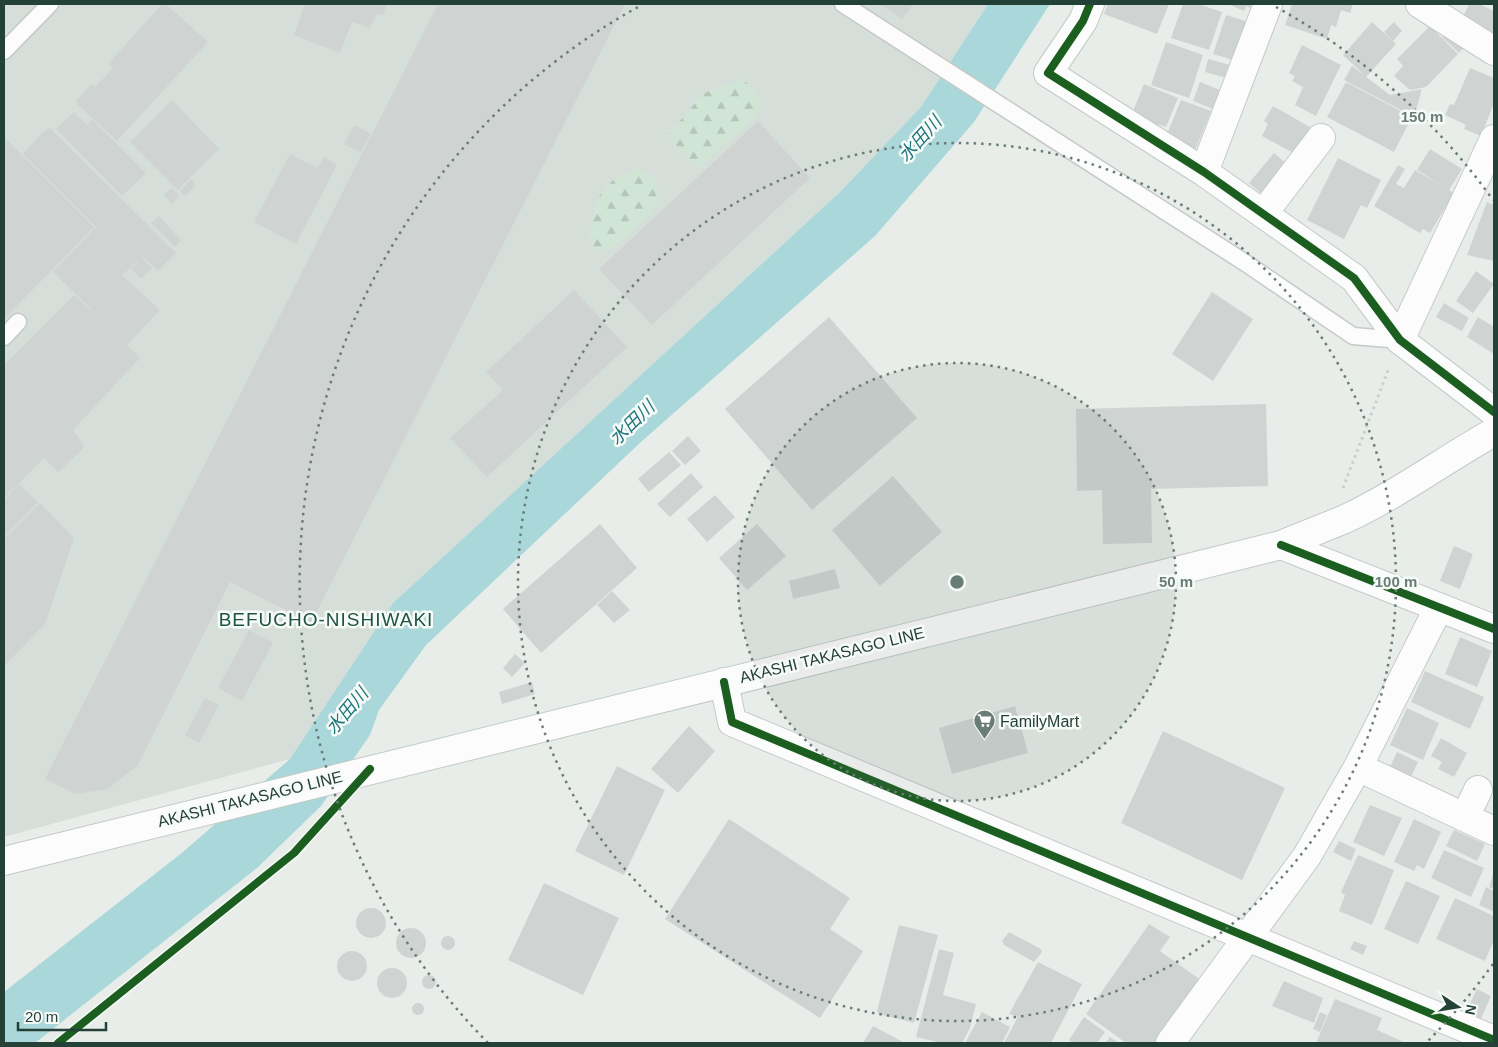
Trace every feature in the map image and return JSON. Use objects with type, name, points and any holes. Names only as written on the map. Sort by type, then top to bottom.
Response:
[{"type":"street","points":[[1090,4],[1082,21],[1048,73],[1204,172],[1354,278],[1400,340],[1494,412]]},
{"type":"street","points":[[1204,172],[1268,4]]},
{"type":"street","points":[[1420,4],[1494,52]]},
{"type":"street","points":[[1264,214],[1321,138]]},
{"type":"street","points":[[1400,340],[1494,139]]},
{"type":"street","name":"AKASHI TAKASAGO LINE","points":[[4,861],[1281,544],[1346,518],[1392,494],[1494,432]]},
{"type":"street","points":[[1281,544],[1494,629]]},
{"type":"street","points":[[1170,1043],[1307,856],[1358,767],[1439,607]]},
{"type":"street","points":[[724,682],[732,722],[1494,1040]]},
{"type":"street","points":[[1358,767],[1494,831]]},
{"type":"street","points":[[1465,817],[1478,790]]},
{"type":"lane","points":[[4,51],[50,4]]},
{"type":"lane","points":[[843,4],[1239,259],[1353,336],[1400,340]]},
{"type":"lane","points":[[4,337],[18,322]]},
{"type":"path","points":[[1346,518],[1341,492],[1400,340]]},
{"type":"shaded area","points":[[4,4],[988,4],[921,107],[841,191],[393,603],[290,759],[4,837]]},
{"type":"green space","points":[[743,79],[761,98],[758,115],[698,168],[667,136],[704,93]]},
{"type":"green space","points":[[638,168],[655,178],[659,200],[651,215],[611,248],[596,251],[589,234],[599,196],[612,181]]},
{"type":"water","name":"水田川","points":[[988,4],[1050,4],[974,122],[875,236],[642,441],[426,645],[379,710],[370,735],[321,806],[257,868],[35,1043],[4,1043],[4,992],[183,852],[290,759],[393,603],[841,191],[921,107]]},
{"type":"building","points":[[162,4],[166,4],[208,42],[117,141],[75,102],[91,84],[95,87],[113,68],[108,64]]},
{"type":"building","points":[[305,4],[387,4],[383,15],[377,14],[370,28],[352,22],[340,53],[294,35]]},
{"type":"building","points":[[438,4],[625,4],[311,623],[230,582],[138,765],[108,789],[75,794],[45,779]]},
{"type":"building","points":[[880,4],[913,4],[902,19]]},
{"type":"building","points":[[1108,4],[1169,4],[1157,34],[1104,14]]},
{"type":"building","points":[[1183,4],[1198,4],[1222,12],[1209,50],[1171,38]]},
{"type":"building","points":[[1228,4],[1252,4],[1250,8],[1246,6],[1244,11]]},
{"type":"building","points":[[1292,4],[1353,4],[1350,13],[1341,10],[1336,27],[1331,25],[1327,39],[1285,25]]},
{"type":"building","points":[[1469,4],[1479,4],[1494,11],[1494,36],[1461,21]]},
{"type":"building","points":[[1226,15],[1249,22],[1236,61],[1213,54]]},
{"type":"building","points":[[1372,22],[1396,44],[1366,77],[1343,55]]},
{"type":"building","points":[[1394,22],[1402,31],[1393,41],[1384,32]]},
{"type":"building","points":[[1430,26],[1458,54],[1426,87],[1410,90],[1394,76],[1403,66],[1397,59]]},
{"type":"building","points":[[1448,31],[1464,47],[1459,53],[1442,37]]},
{"type":"building","points":[[1166,42],[1203,55],[1189,98],[1151,85]]},
{"type":"building","points":[[1302,45],[1341,65],[1316,116],[1295,105],[1303,87],[1292,81],[1295,76],[1289,73]]},
{"type":"building","points":[[1208,59],[1230,65],[1227,78],[1205,72]]},
{"type":"building","points":[[1352,66],[1390,95],[1422,89],[1414,117],[1344,80]]},
{"type":"building","points":[[1470,68],[1494,78],[1494,103],[1481,136],[1464,129],[1466,125],[1445,115],[1450,104],[1454,105]]},
{"type":"building","points":[[1200,82],[1220,90],[1213,109],[1193,101]]},
{"type":"building","points":[[1346,82],[1412,117],[1394,152],[1327,117]]},
{"type":"building","points":[[1144,84],[1178,98],[1166,127],[1156,124],[1154,129],[1130,119]]},
{"type":"building","points":[[172,100],[219,149],[178,190],[130,142]]},
{"type":"building","points":[[1181,100],[1211,111],[1194,153],[1178,146],[1180,140],[1167,134]]},
{"type":"building","points":[[1273,106],[1310,127],[1295,154],[1262,136],[1268,124],[1264,121]]},
{"type":"building","points":[[74,112],[87,125],[92,119],[146,173],[122,196],[56,129]]},
{"type":"building","points":[[758,121],[810,178],[652,325],[599,269]]},
{"type":"building","points":[[354,125],[371,134],[360,153],[344,144]]},
{"type":"building","points":[[50,128],[176,253],[158,271],[143,257],[122,275],[160,310],[127,345],[140,358],[73,430],[84,445],[83,449],[58,472],[44,458],[4,498],[4,365],[74,295],[104,322],[53,272],[96,227],[23,154],[44,131]]},
{"type":"building","points":[[4,137],[94,227],[4,319]]},
{"type":"building","points":[[1430,149],[1462,169],[1449,190],[1454,193],[1430,233],[1423,229],[1420,233],[1374,206],[1398,165],[1405,169],[1396,184],[1404,188],[1415,170],[1443,187],[1417,170]]},
{"type":"building","points":[[1274,153],[1288,165],[1263,195],[1249,183]]},
{"type":"building","points":[[290,154],[317,168],[324,157],[337,165],[296,244],[254,222]]},
{"type":"building","points":[[1338,158],[1381,180],[1367,208],[1361,205],[1344,239],[1307,220]]},
{"type":"building","points":[[191,179],[196,185],[185,196],[180,191]]},
{"type":"building","points":[[172,188],[179,196],[172,204],[164,195]]},
{"type":"building","points":[[1487,202],[1494,205],[1494,261],[1467,255]]},
{"type":"building","points":[[159,216],[181,240],[175,247],[151,223]]},
{"type":"building","points":[[142,258],[152,268],[141,279],[131,269]]},
{"type":"building","points":[[1476,271],[1494,284],[1473,313],[1456,301]]},
{"type":"building","points":[[574,290],[627,347],[487,477],[450,438],[503,390],[486,372]]},
{"type":"building","points":[[1212,292],[1253,319],[1213,381],[1172,354]]},
{"type":"building","points":[[1444,303],[1469,318],[1462,331],[1436,317]]},
{"type":"building","points":[[829,317],[917,418],[812,510],[725,409]]},
{"type":"building","points":[[1478,317],[1494,327],[1494,354],[1467,337]]},
{"type":"building","points":[[1266,404],[1268,486],[1151,489],[1152,543],[1103,544],[1102,490],[1077,491],[1076,409]]},
{"type":"building","points":[[688,436],[701,451],[685,465],[672,451]]},
{"type":"building","points":[[669,452],[681,465],[649,492],[638,479]]},
{"type":"building","points":[[691,473],[703,487],[670,517],[657,504]]},
{"type":"building","points":[[893,476],[942,532],[880,586],[832,530]]},
{"type":"building","points":[[19,484],[38,502],[4,537],[4,500]]},
{"type":"building","points":[[715,495],[735,517],[707,542],[687,519]]},
{"type":"building","points":[[40,503],[74,538],[45,624],[4,666],[4,539]]},
{"type":"building","points":[[600,524],[637,568],[541,653],[503,609]]},
{"type":"building","points":[[757,524],[786,556],[747,590],[719,558]]},
{"type":"building","points":[[1454,546],[1473,554],[1460,589],[1440,581]]},
{"type":"building","points":[[835,569],[840,588],[793,599],[789,581]]},
{"type":"building","points":[[612,591],[630,610],[614,623],[597,605]]},
{"type":"building","points":[[249,630],[273,643],[242,701],[218,688]]},
{"type":"building","points":[[1460,637],[1492,651],[1477,687],[1445,674]]},
{"type":"building","points":[[515,654],[525,663],[512,677],[503,668]]},
{"type":"building","points":[[1425,671],[1484,697],[1470,729],[1411,702]]},
{"type":"building","points":[[532,682],[535,694],[502,704],[499,692]]},
{"type":"building","points":[[205,698],[219,705],[199,743],[185,735]]},
{"type":"building","name":"FamilyMart","points":[[1015,706],[1028,753],[952,774],[939,728]]},
{"type":"building","points":[[1407,708],[1439,723],[1423,760],[1390,745]]},
{"type":"building","points":[[689,726],[715,751],[678,793],[651,769]]},
{"type":"building","points":[[1163,731],[1285,788],[1242,880],[1121,823]]},
{"type":"building","points":[[1441,738],[1467,753],[1454,777],[1438,769],[1442,762],[1431,756]]},
{"type":"building","points":[[1397,752],[1418,762],[1411,777],[1390,767]]},
{"type":"building","points":[[617,766],[665,790],[624,875],[575,851]]},
{"type":"building","points":[[1370,805],[1402,818],[1384,856],[1353,842]]},
{"type":"building","points":[[729,819],[850,898],[830,929],[863,951],[820,1018],[665,919]]},
{"type":"building","points":[[1414,819],[1441,832],[1424,869],[1417,865],[1414,871],[1394,862]]},
{"type":"building","points":[[1454,830],[1485,844],[1477,861],[1446,846]]},
{"type":"building","points":[[1339,841],[1356,849],[1351,861],[1333,852]]},
{"type":"building","points":[[1444,850],[1484,868],[1471,897],[1431,878]]},
{"type":"building","points":[[1358,855],[1394,870],[1372,925],[1339,911],[1345,895],[1341,892]]},
{"type":"building","points":[[1494,872],[1494,889],[1489,887]]},
{"type":"building","points":[[1406,881],[1440,896],[1418,944],[1384,929]]},
{"type":"building","points":[[544,883],[619,918],[583,995],[508,960]]},
{"type":"building","points":[[1486,887],[1494,891],[1494,912],[1479,905]]},
{"type":"building","points":[[1455,898],[1494,916],[1494,940],[1485,961],[1436,939]]},
{"type":"building","points":[[371,908],[377,909],[385,917],[385,929],[377,937],[371,938],[365,937],[357,929],[356,923],[357,917],[365,909]]},
{"type":"building","points":[[1149,924],[1170,937],[1160,951],[1202,981],[1157,1043],[1126,1043],[1086,1014]]},
{"type":"building","points":[[899,925],[938,935],[914,1023],[879,1014],[877,1011]]},
{"type":"building","points":[[411,928],[422,932],[426,943],[422,954],[411,958],[400,954],[396,943],[400,932]]},
{"type":"building","points":[[1009,932],[1041,949],[1042,952],[1034,962],[1004,945],[1002,941]]},
{"type":"building","points":[[448,936],[453,938],[455,943],[453,948],[448,950],[443,948],[441,943],[443,938]]},
{"type":"building","points":[[1354,941],[1367,946],[1363,955],[1350,949]]},
{"type":"building","points":[[939,949],[954,953],[943,995],[976,1004],[970,1028],[962,1043],[942,1043],[916,1037]]},
{"type":"building","points":[[352,951],[362,956],[367,966],[362,976],[352,981],[342,976],[337,966],[342,956]]},
{"type":"building","points":[[1038,962],[1082,984],[1051,1043],[1004,1043],[1018,1017],[1009,1014]]},
{"type":"building","points":[[392,968],[403,972],[407,983],[403,994],[392,998],[381,994],[377,983],[381,972]]},
{"type":"building","points":[[429,975],[434,977],[436,982],[434,987],[429,989],[424,987],[422,982],[424,977]]},
{"type":"building","points":[[1284,981],[1323,998],[1314,1023],[1272,1006]]},
{"type":"building","points":[[1477,989],[1491,996],[1480,1021],[1465,1014]]},
{"type":"building","points":[[1335,999],[1382,1018],[1377,1030],[1406,1043],[1316,1043]]},
{"type":"building","points":[[418,1003],[424,1009],[418,1015],[412,1009]]},
{"type":"building","points":[[982,1012],[1010,1027],[1002,1043],[965,1043]]},
{"type":"building","points":[[1320,1012],[1327,1015],[1320,1032],[1313,1029]]},
{"type":"building","points":[[1084,1017],[1105,1032],[1097,1043],[1073,1043],[1069,1040]]},
{"type":"building","points":[[873,1026],[905,1043],[863,1043]]},
{"type":"building","points":[[1110,1037],[1119,1043],[1105,1043]]},
{"type":"cycle path","points":[[1090,4],[1083,21],[1048,73],[1204,172],[1354,278],[1400,340],[1494,412]]},
{"type":"cycle path","points":[[1281,545],[1494,629]]},
{"type":"cycle path","points":[[724,682],[732,722],[1494,1040]]},
{"type":"cycle path","points":[[58,1043],[294,853],[370,769]]},
{"type":"place","name":"FamilyMart","points":[[984,740]]},
{"type":"district","name":"BEFUCHO-NISHIWAKI","points":[[326,619]]}]
